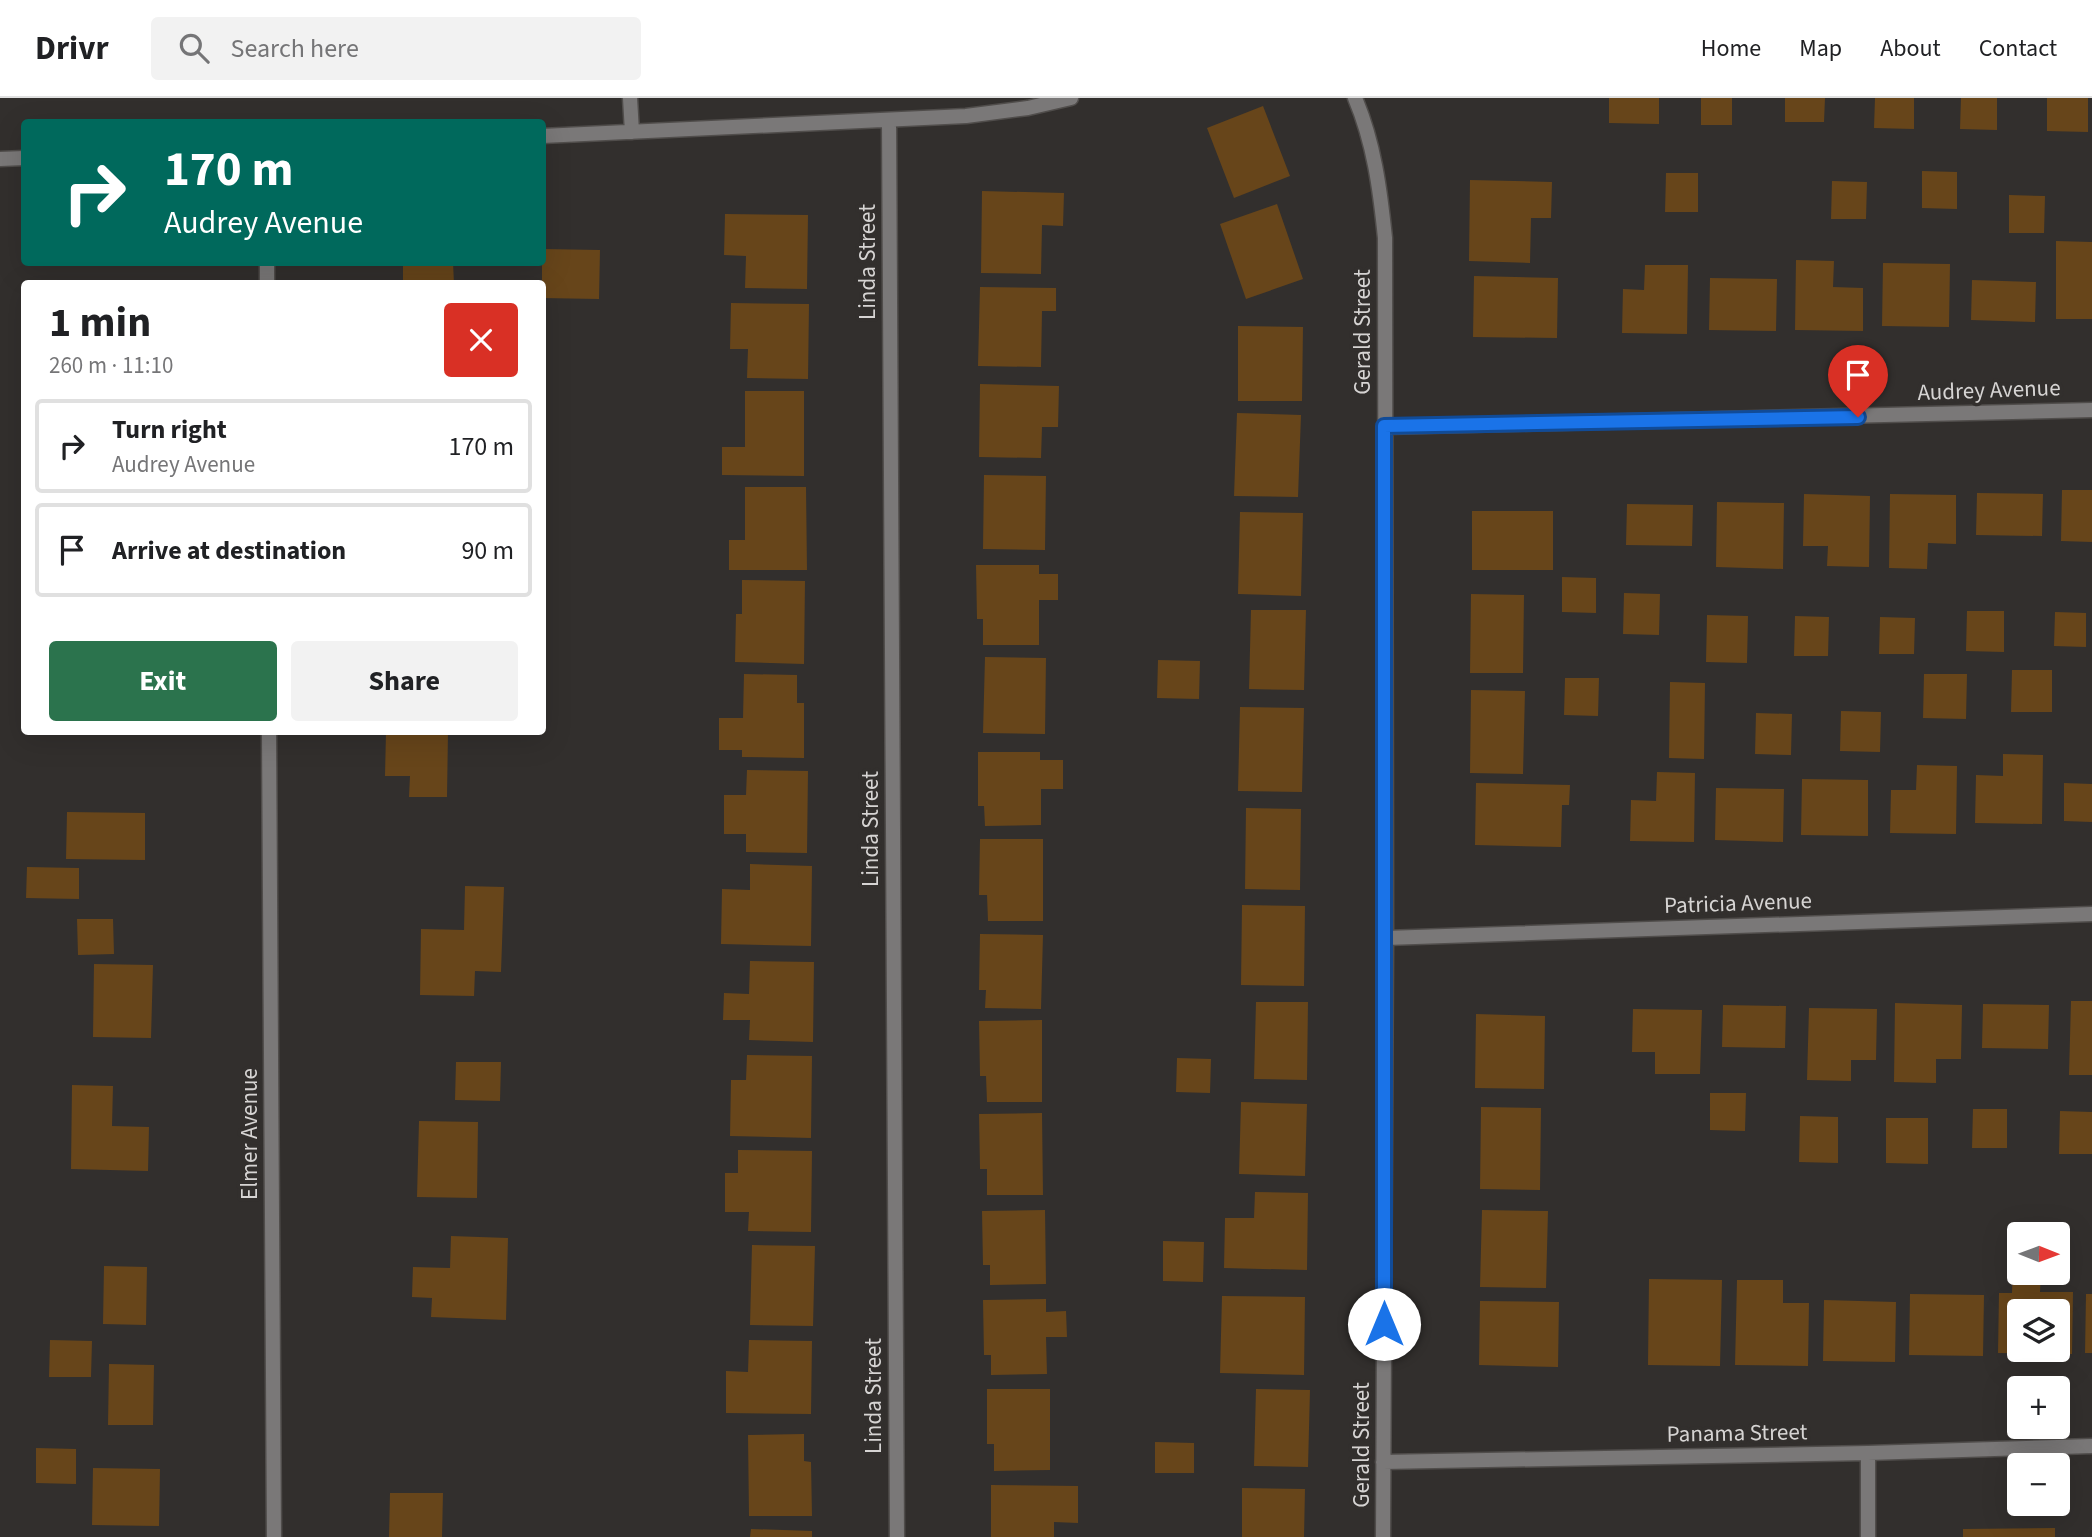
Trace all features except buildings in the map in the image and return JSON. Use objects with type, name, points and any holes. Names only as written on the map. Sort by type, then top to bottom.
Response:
[{"type":"street","points":[[629,98],[632,132]]},
{"type":"street","points":[[546,136],[967,116],[1028,108],[1071,98]]},
{"type":"street","name":"Gerald Street","points":[[1355,98],[1365,120],[1373,151],[1385,238],[1383,1537]]},
{"type":"street","name":"Linda Street","points":[[889,121],[897,1537]]},
{"type":"street","points":[[0,159],[21,158]]},
{"type":"street","name":"Audrey Avenue","points":[[1384,426],[2092,410]]},
{"type":"street","name":"Elmer Avenue","points":[[269,735],[274,1537]]},
{"type":"street","name":"Patricia Avenue","points":[[1386,938],[2092,914]]},
{"type":"street","name":"Panama Street","points":[[1383,1462],[2092,1446]]},
{"type":"street","points":[[1868,1453],[1868,1537]]},
{"type":"route","points":[[1384,1324],[1384,426],[1858,417]]}]
